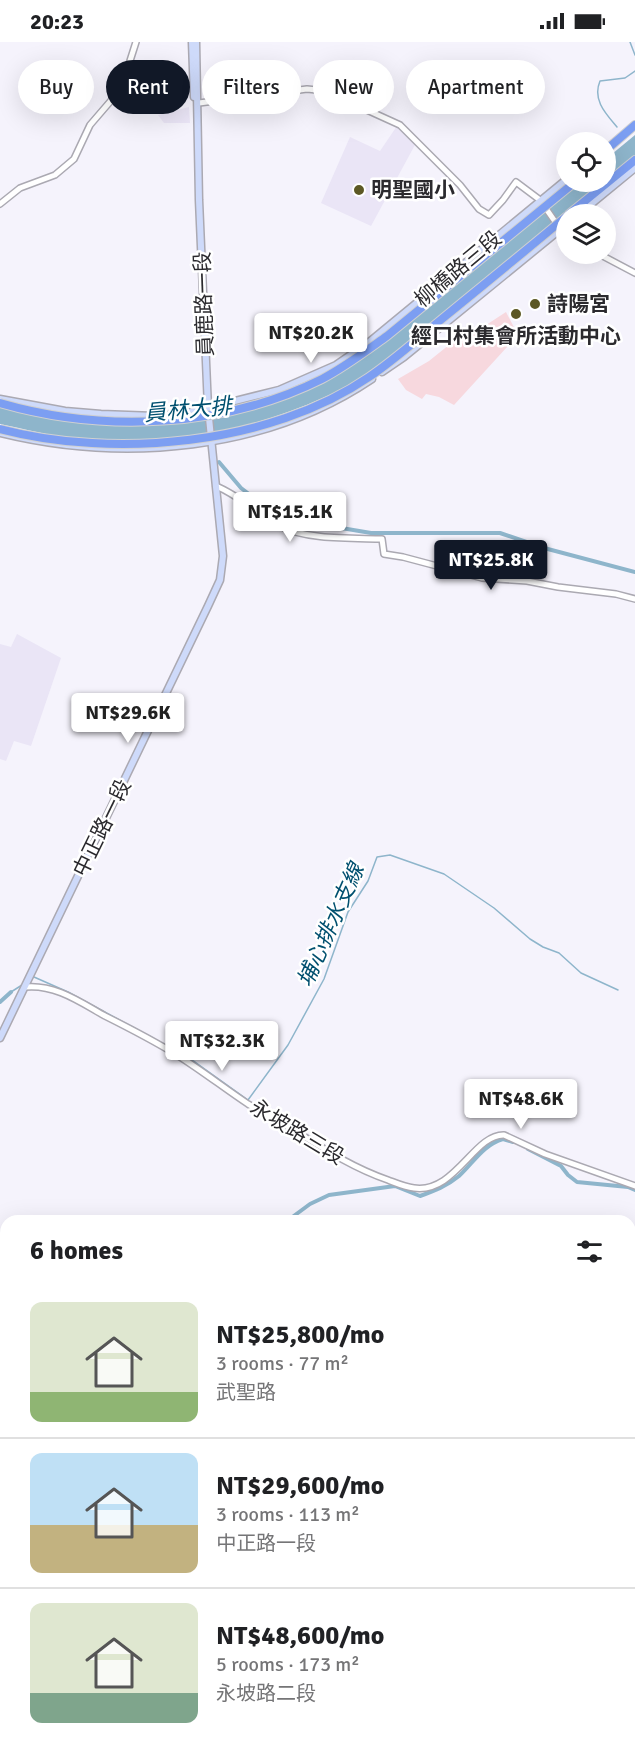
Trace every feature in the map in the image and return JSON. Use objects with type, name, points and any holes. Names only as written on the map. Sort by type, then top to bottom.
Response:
[{"type":"highway","points":[[616,140],[635,124]]},
{"type":"highway","points":[[616,148],[635,132]]},
{"type":"highway","points":[[585,204],[635,162]]},
{"type":"highway","points":[[586,204],[635,162]]},
{"type":"highway","points":[[443,290],[454,276],[556,189]]},
{"type":"highway","points":[[0,401],[64,417],[122,422],[183,419],[244,407],[281,396],[321,380],[387,336],[563,192]]},
{"type":"highway","points":[[0,431],[56,440],[117,445],[183,441],[246,429],[287,417],[326,401],[368,378],[556,229]]},
{"type":"main road","name":"員鹿路一段","points":[[194,42],[199,103],[199,200],[209,416]]},
{"type":"main road","name":"員鹿路一段","points":[[194,42],[199,200]]},
{"type":"main road","points":[[591,204],[635,168]]},
{"type":"main road","name":"柳橋路三段","points":[[0,401],[65,411],[122,416],[183,414],[279,390],[336,365],[384,331],[556,188]]},
{"type":"main road","name":"柳橋路三段","points":[[0,431],[31,440],[96,448],[141,449],[290,422],[332,404],[404,357],[556,230]]},
{"type":"main road","name":"中正路一段","points":[[0,1038],[219,580],[223,556],[209,416]]},
{"type":"street","points":[[0,204],[20,188],[55,176],[74,159],[90,125],[122,89],[136,42]]},
{"type":"street","points":[[199,103],[307,88],[336,92],[400,125],[460,184],[478,209],[489,215],[516,182],[556,216]]},
{"type":"street","points":[[616,263],[635,273]]},
{"type":"street","points":[[216,486],[229,491],[280,526],[294,532],[382,539],[384,554],[482,578],[526,581],[616,594],[635,599]]},
{"type":"street","name":"永坡路三段","points":[[25,987],[39,986],[57,990],[178,1056],[250,1105],[331,1154],[381,1178],[415,1188],[435,1186],[458,1170],[490,1139],[504,1135],[545,1154],[635,1186]]},
{"type":"shaded area","points":[[189,114],[190,123],[164,123],[158,115]]},
{"type":"shaded area","name":"明聖國小","points":[[397,126],[416,143],[371,226],[321,203],[350,137],[380,151]]},
{"type":"shaded area","points":[[506,312],[518,335],[454,405],[439,397],[426,394],[422,399],[406,390],[398,379],[429,361],[460,336],[483,327]]},
{"type":"shaded area","points":[[17,634],[61,658],[31,746],[14,741],[6,761],[0,759],[0,644],[11,647]]},
{"type":"water","points":[[635,135],[635,158],[616,173],[616,151]]},
{"type":"water","points":[[566,192],[594,192],[579,204],[556,204],[556,223],[391,357],[351,384],[296,409],[235,428],[171,439],[140,441],[76,439],[0,424],[0,407],[89,424],[191,422],[276,401],[322,384],[371,351]]},
{"type":"waterway","points":[[630,42],[635,55]]},
{"type":"waterway","points":[[617,127],[601,106],[598,94],[600,81],[625,78],[635,71]]},
{"type":"waterway","points":[[219,462],[241,488],[271,511],[312,523],[371,533],[500,533],[544,548],[635,572]]},
{"type":"waterway","name":"埔心排水支線","points":[[170,1048],[195,1062],[248,1100],[288,1045],[324,979],[348,912],[368,881],[377,857],[390,855],[444,874],[494,908],[530,939],[559,953],[581,973],[618,990]]},
{"type":"waterway","name":"埔心排水支線","points":[[31,979],[34,977],[68,992],[160,1042]]},
{"type":"waterway","name":"埔心排水支線","points":[[11,992],[22,985]]},
{"type":"waterway","points":[[0,1002],[11,992]]},
{"type":"waterway","points":[[295,1215],[310,1204],[329,1195],[395,1186],[420,1196],[454,1180],[490,1145],[503,1139],[513,1142]]},
{"type":"waterway","points":[[528,1149],[561,1166],[577,1182],[628,1187],[635,1190]]},
{"type":"place","name":"明聖國小","points":[[359,190]]},
{"type":"place","name":"詩陽宮","points":[[535,304]]},
{"type":"place","name":"經口村集會所活動中心","points":[[516,314]]},
{"type":"water label","name":"員林大排","points":[[188,409]]}]
